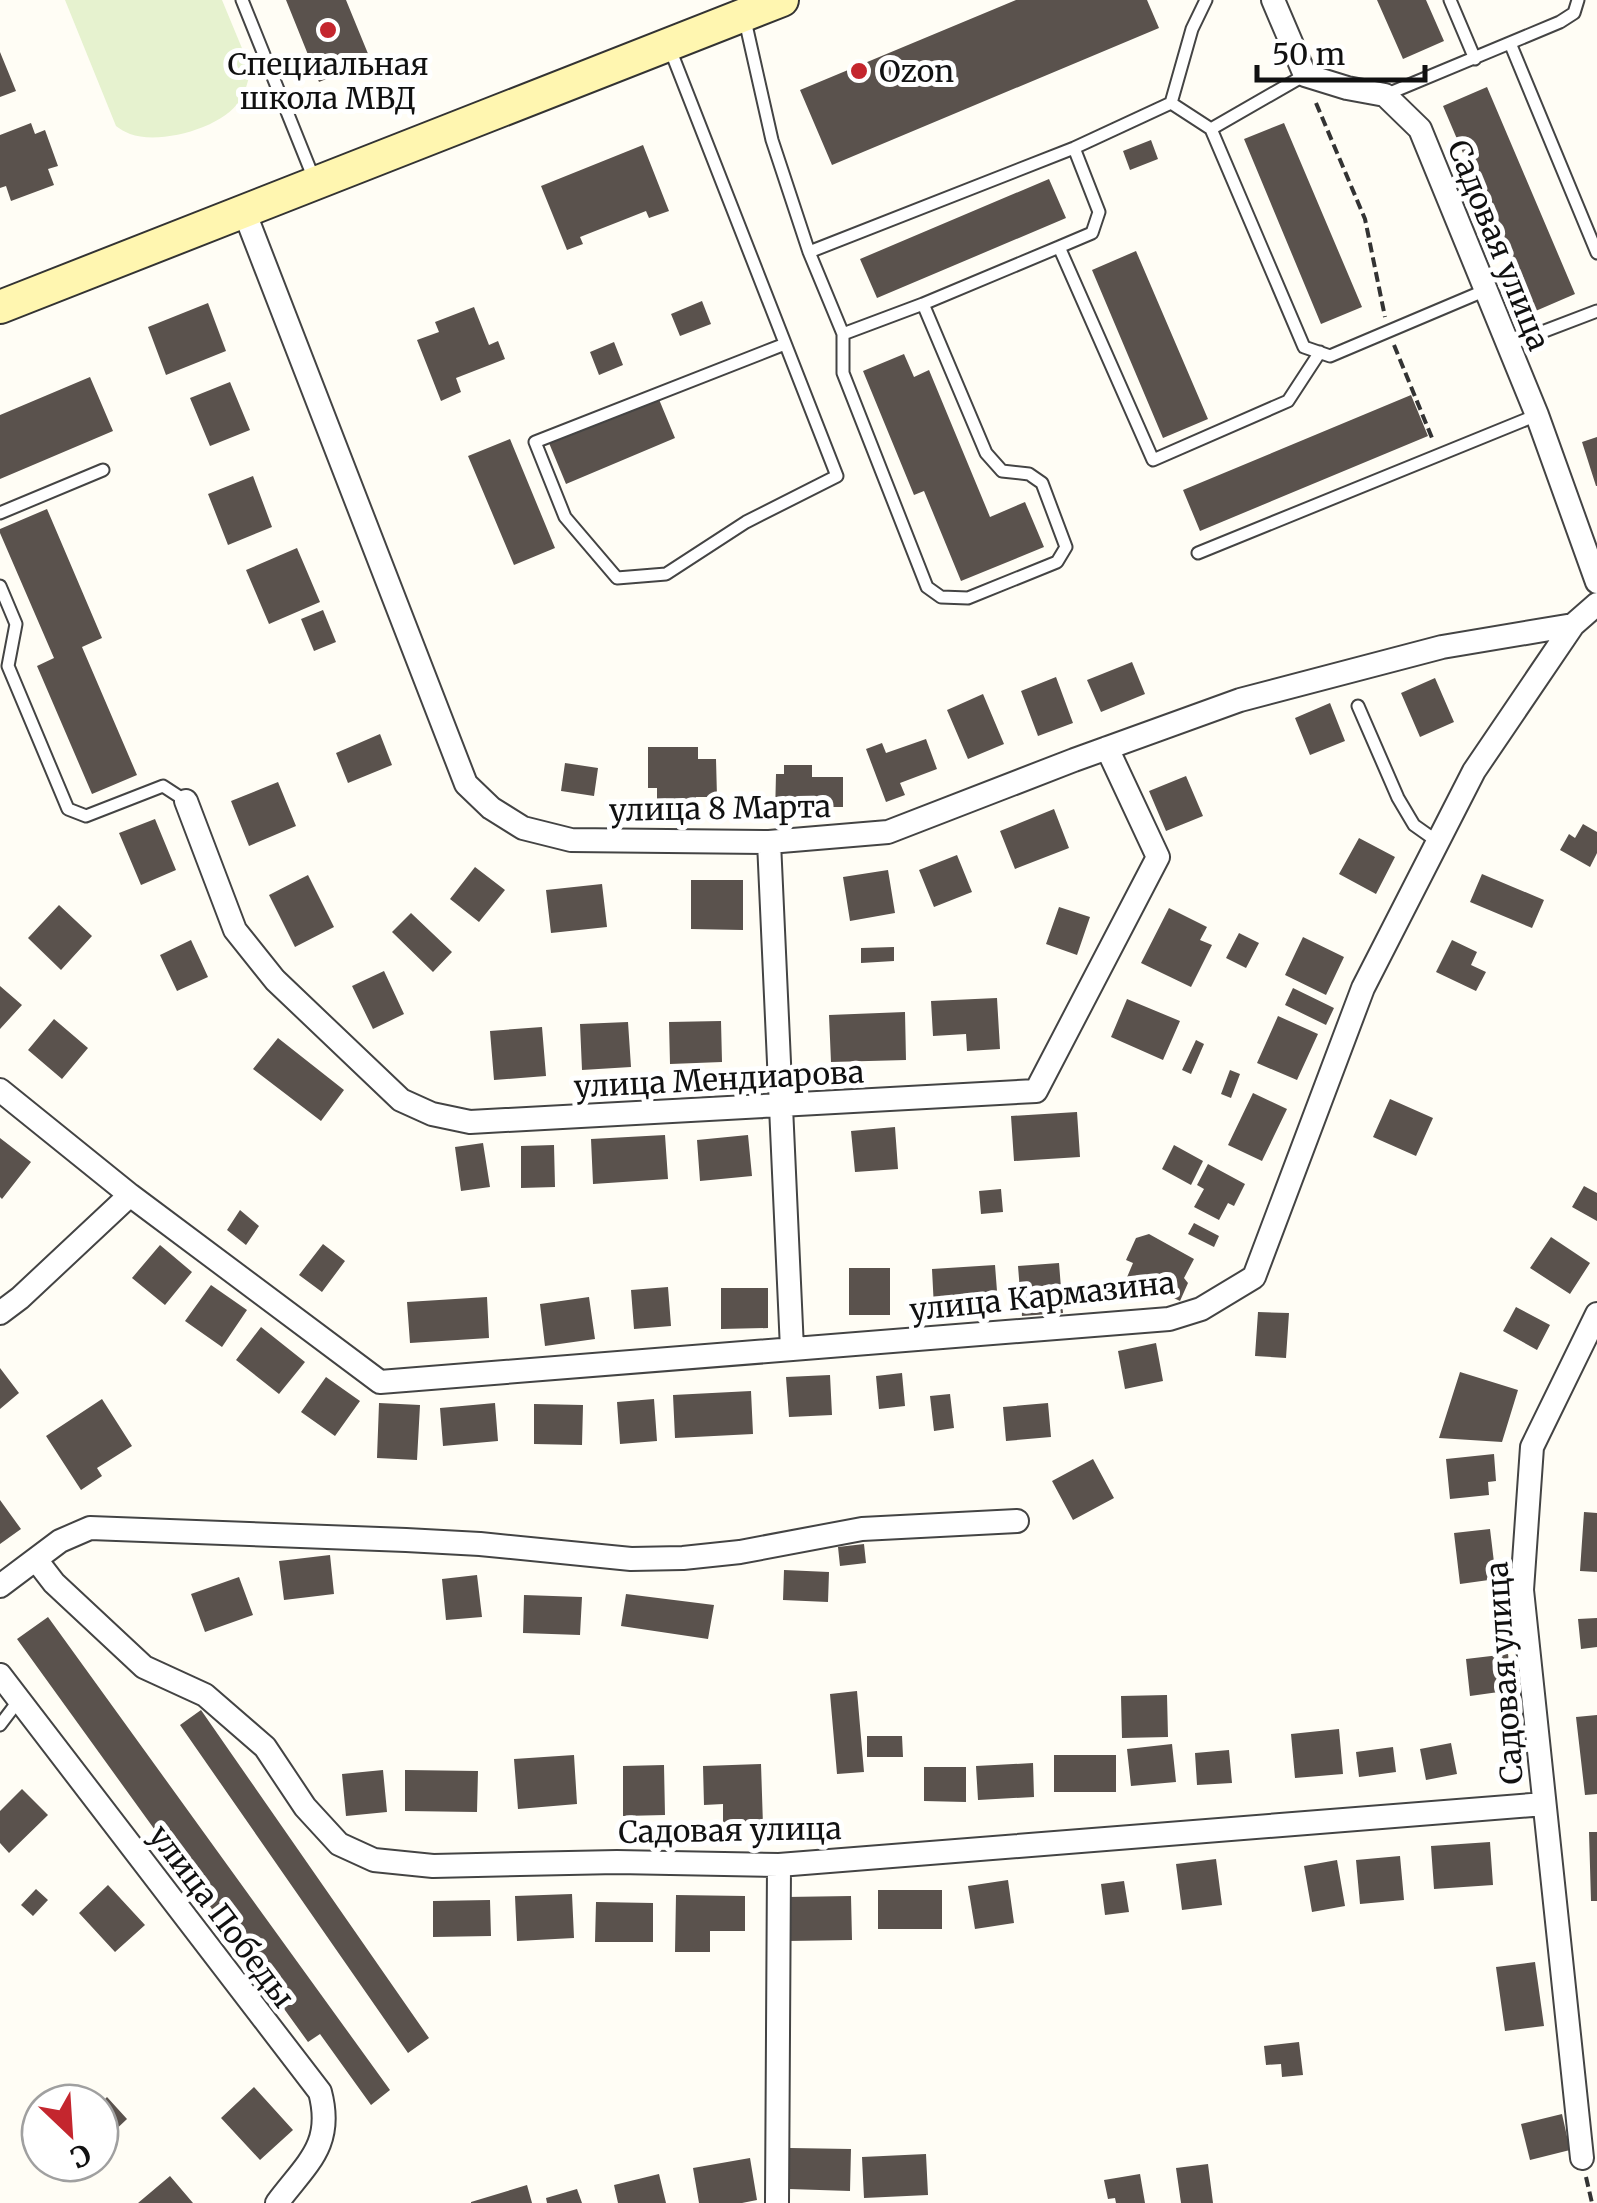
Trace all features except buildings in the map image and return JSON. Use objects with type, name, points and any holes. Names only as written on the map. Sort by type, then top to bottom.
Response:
[{"type":"main road","points":[[0,307],[668,45],[728,16],[782,0]]},
{"type":"street","points":[[1273,0],[1305,75],[1385,95]]},
{"type":"street","name":"Садовая улица","points":[[1385,95],[1420,129],[1537,415],[1597,582]]},
{"type":"street","name":"улица 8 Марта","points":[[244,211],[466,784],[491,808],[523,828],[572,840],[769,842],[888,832],[1240,700],[1442,646],[1573,625]]},
{"type":"street","name":"улица Кармазина","points":[[0,1090],[130,1195],[380,1382],[1169,1319],[1201,1309],[1254,1277],[1363,988],[1474,772],[1573,625],[1597,604]]},
{"type":"street","name":"улица Мендиарова","points":[[186,802],[235,930],[275,980],[401,1100],[432,1114],[470,1122],[1036,1091],[1158,856],[1107,748]]},
{"type":"street","points":[[769,842],[792,1349]]},
{"type":"street","points":[[0,1314],[130,1195]]},
{"type":"street","name":"Садовая улица","points":[[1582,2158],[1522,1590],[1532,1447],[1597,1314]]},
{"type":"street","points":[[0,1586],[60,1541],[90,1528],[406,1540],[631,1558],[683,1558],[740,1552],[862,1528],[1018,1521]]},
{"type":"street","name":"Садовая улица","points":[[36,1561],[54,1583],[144,1667],[205,1695],[265,1747],[305,1807],[339,1844],[374,1860],[433,1866],[617,1862],[779,1865],[1544,1804]]},
{"type":"street","name":"улица Победы","points":[[0,1675],[320,2092],[325,2113],[321,2144],[277,2203]]},
{"type":"street","points":[[777,2203],[779,1865]]},
{"type":"lane","points":[[242,0],[316,183]]},
{"type":"lane","points":[[809,252],[1074,148],[1171,103],[1192,29],[1206,0]]},
{"type":"lane","points":[[1450,0],[1474,59]]},
{"type":"lane","points":[[1385,95],[1560,22],[1574,13],[1578,0]]},
{"type":"lane","points":[[728,16],[809,252],[843,334],[842,373],[927,587],[941,597],[968,598],[1057,562],[1066,547],[1042,483],[1029,474],[1002,471],[986,453],[923,304]]},
{"type":"lane","points":[[1510,44],[1597,253]]},
{"type":"lane","points":[[668,45],[837,476],[746,522],[666,574],[618,578],[565,517],[535,442],[785,344]]},
{"type":"lane","points":[[1211,129],[1305,75]]},
{"type":"lane","points":[[1171,103],[1211,129],[1304,346],[1330,356],[1486,290]]},
{"type":"lane","points":[[843,334],[1092,233],[1099,212],[1074,148]]},
{"type":"lane","points":[[1060,246],[1153,460],[1288,400],[1320,352]]},
{"type":"lane","points":[[1508,345],[1597,311]]},
{"type":"lane","points":[[1198,553],[1537,415]]},
{"type":"lane","points":[[0,513],[103,470]]},
{"type":"lane","points":[[0,586],[16,624],[8,666],[68,809],[86,816],[163,786],[186,802]]},
{"type":"lane","points":[[1358,706],[1414,826],[1438,842]]},
{"type":"lane","points":[[0,1725],[19,1700]]},
{"type":"path","points":[[1305,75],[1364,220],[1388,332],[1439,454]]},
{"type":"green space","points":[[65,0],[222,0],[251,70],[242,97],[220,119],[190,132],[143,137],[124,131],[116,126]]},
{"type":"place","name":"Специальная школа МВД","points":[[328,30]]},
{"type":"place","name":"Ozon","points":[[859,71]]}]
